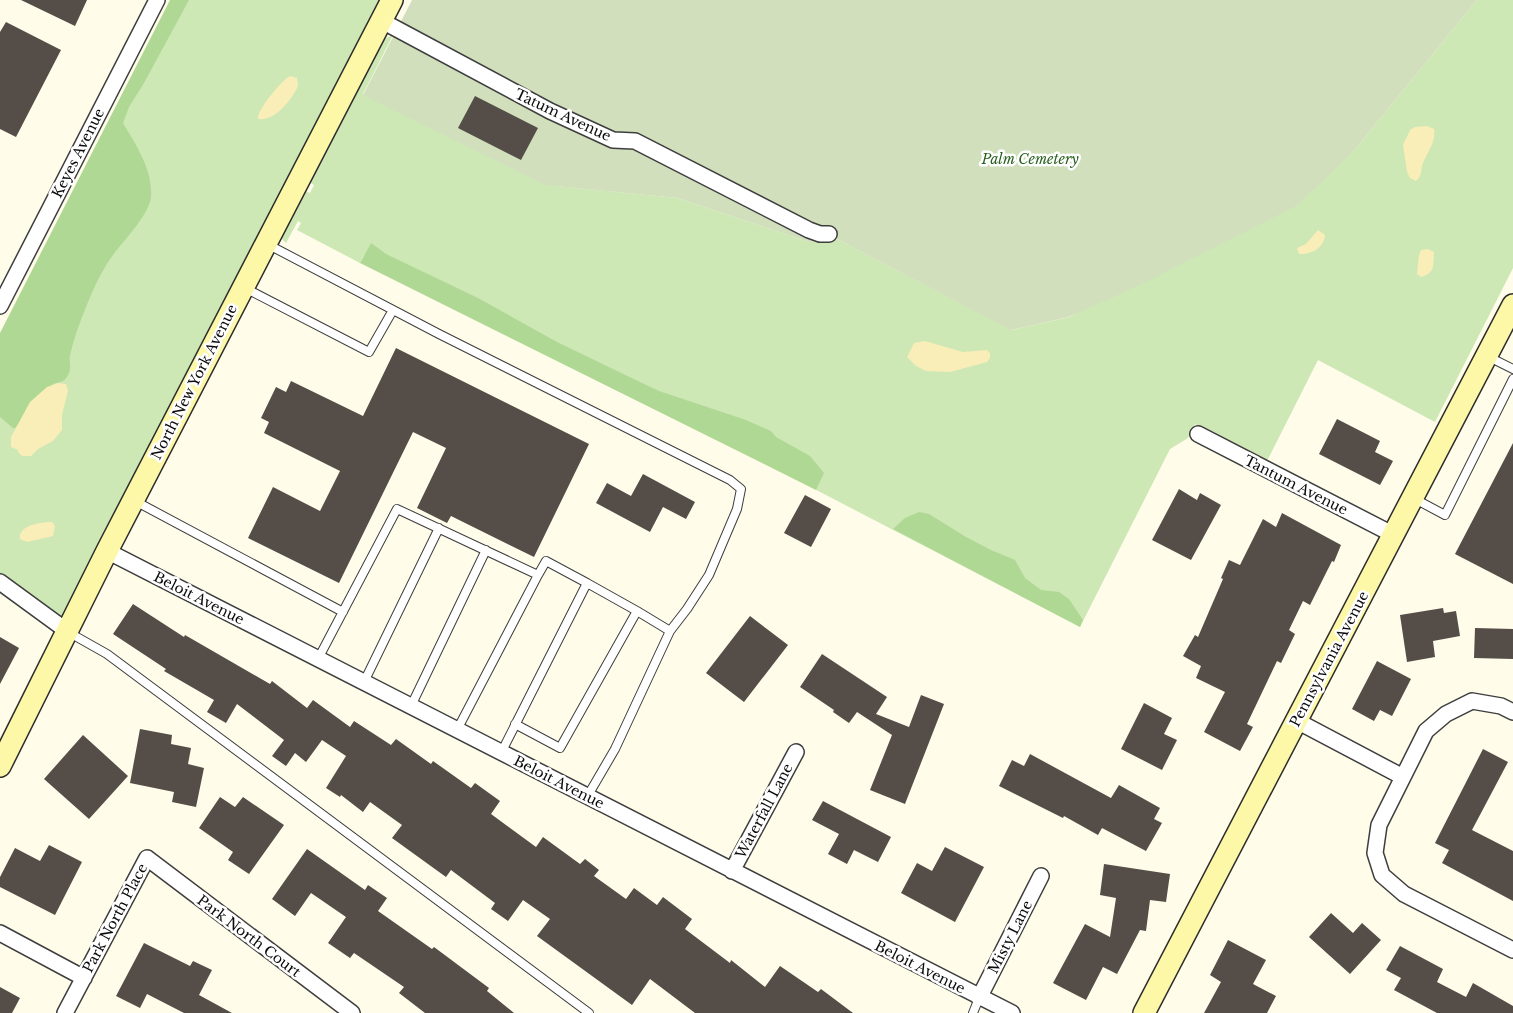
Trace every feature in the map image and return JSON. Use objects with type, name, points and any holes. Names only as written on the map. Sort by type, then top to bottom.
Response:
[{"type":"street","name":"Keyes Avenue","points":[[0,306],[157,0]]},
{"type":"street","name":"North New York Avenue","points":[[0,766],[133,500],[392,0]]},
{"type":"street","name":"Tatum Avenue","points":[[382,21],[550,111],[613,140],[635,141],[809,230],[820,234],[829,234]]},
{"type":"street","name":"Pennsylvania Avenue","points":[[1144,1013],[1513,305]]},
{"type":"street","name":"Tantum Avenue","points":[[1198,434],[1394,535]]},
{"type":"street","name":"Beloit Avenue","points":[[107,551],[979,998],[1012,1013]]},
{"type":"street","points":[[0,582],[67,631]]},
{"type":"street","points":[[1513,712],[1501,706],[1472,701],[1446,714],[1426,731],[1379,825],[1375,852],[1382,875],[1404,894],[1513,950]]},
{"type":"street","points":[[1297,721],[1403,777]]},
{"type":"street","name":"Waterfall Lane","points":[[732,871],[796,752]]},
{"type":"street","name":"Park North Place","points":[[65,1013],[146,858]]},
{"type":"street","name":"Park North Court","points":[[146,858],[352,1013]]},
{"type":"street","name":"Misty Lane","points":[[979,998],[1041,876]]},
{"type":"street","name":"Park North Place","points":[[0,933],[84,978]]},
{"type":"lane","points":[[266,244],[730,480],[741,490],[737,509],[709,574],[687,610],[670,631],[615,749],[587,796]]},
{"type":"lane","points":[[244,287],[369,352],[393,310]]},
{"type":"lane","points":[[1487,356],[1513,369]]},
{"type":"lane","points":[[1413,498],[1445,515],[1513,379]]},
{"type":"lane","points":[[133,500],[343,612]]},
{"type":"lane","points":[[318,659],[397,509],[538,575]]},
{"type":"lane","points":[[364,682],[439,528]]},
{"type":"lane","points":[[411,706],[486,550]]},
{"type":"lane","points":[[457,730],[546,561],[670,631]]},
{"type":"lane","points":[[501,752],[587,583]]},
{"type":"lane","points":[[515,724],[560,748],[637,611]]},
{"type":"lane","points":[[67,631],[106,654],[589,1013]]},
{"type":"lane","points":[[973,1013],[979,998]]},
{"type":"green space","points":[[170,0],[189,0],[129,107],[123,123],[138,149],[149,177],[151,197],[149,204],[146,212],[104,269],[96,285],[74,341],[70,356],[70,370],[67,377],[53,384],[13,428],[0,417],[0,333]]},
{"type":"green space","points":[[172,0],[386,0],[60,620],[0,576],[0,334]]},
{"type":"green space","name":"Palm Cemetery","points":[[412,0],[1477,0],[1352,153],[1296,206],[1142,284],[1069,317],[1011,330],[837,239],[809,242],[677,198],[545,185],[363,95]]},
{"type":"green space","points":[[1477,0],[1513,0],[1513,268],[1435,422],[1318,360],[1267,461],[1195,424],[1188,438],[1170,449],[1080,627],[364,255],[360,263],[297,230],[301,223],[298,221],[286,243],[281,238],[305,191],[310,193],[314,185],[309,182],[379,48],[386,38],[393,35],[363,94],[366,96],[557,186],[677,198],[809,242],[837,239],[1012,330],[1070,317],[1352,153]]},
{"type":"green space","points":[[371,243],[386,254],[478,298],[557,342],[659,391],[746,420],[771,431],[776,437],[810,456],[824,473],[816,490],[360,263]]},
{"type":"green space","points":[[919,512],[929,514],[966,537],[1015,560],[1025,578],[1041,590],[1059,592],[1069,599],[1083,620],[1080,627],[893,529],[905,518]]},
{"type":"sand","points":[[290,76],[297,78],[298,86],[292,97],[282,109],[271,117],[258,119],[261,109],[270,96]]},
{"type":"sand","points":[[1427,126],[1434,129],[1434,138],[1423,163],[1420,177],[1416,181],[1410,178],[1407,172],[1403,145],[1410,130],[1415,127]]},
{"type":"sand","points":[[1318,230],[1325,235],[1322,244],[1312,252],[1299,254],[1297,248],[1306,244]]},
{"type":"sand","points":[[1428,249],[1434,252],[1433,268],[1429,273],[1421,277],[1417,274],[1419,255],[1421,250]]},
{"type":"sand","points":[[925,341],[963,352],[987,350],[990,353],[990,358],[987,362],[950,372],[926,371],[916,366],[907,357],[914,343]]},
{"type":"sand","points":[[58,383],[66,384],[68,391],[62,415],[62,430],[53,441],[38,449],[31,456],[22,456],[18,450],[11,447],[11,437],[30,402],[47,387]]},
{"type":"sand","points":[[52,522],[55,526],[53,536],[27,542],[20,539],[20,534],[26,527]]},
{"type":"building","points":[[21,0],[87,0],[75,26]]},
{"type":"building","points":[[6,22],[61,50],[16,137],[0,129],[0,32]]},
{"type":"building","points":[[475,96],[538,128],[521,160],[458,128]]},
{"type":"building","points":[[396,348],[589,444],[534,557],[451,516],[447,523],[417,508],[446,448],[413,432],[339,583],[248,538],[273,487],[320,511],[340,471],[264,433],[269,422],[261,418],[276,387],[286,392],[291,381],[363,416]]},
{"type":"building","points":[[1337,419],[1380,441],[1375,452],[1393,461],[1380,485],[1319,454]]},
{"type":"building","points":[[1513,443],[1513,584],[1455,554]]},
{"type":"building","points":[[643,474],[695,502],[686,519],[663,507],[650,532],[596,503],[607,483],[631,496]]},
{"type":"building","points":[[1179,489],[1197,500],[1200,493],[1221,505],[1191,560],[1152,540]]},
{"type":"building","points":[[805,495],[831,509],[811,547],[784,533]]},
{"type":"building","points":[[1282,513],[1341,545],[1334,562],[1332,561],[1310,605],[1303,601],[1289,630],[1295,634],[1281,663],[1277,661],[1247,724],[1253,727],[1240,751],[1204,732],[1225,692],[1196,678],[1201,666],[1183,656],[1195,635],[1198,637],[1223,579],[1221,578],[1229,560],[1240,565],[1263,519],[1276,527]]},
{"type":"building","points":[[133,604],[184,637],[185,635],[270,684],[272,681],[307,708],[313,700],[350,727],[354,721],[391,745],[396,739],[431,764],[433,761],[471,788],[475,783],[500,801],[491,814],[536,847],[543,837],[580,864],[585,859],[599,870],[594,876],[626,899],[634,888],[657,905],[663,897],[692,919],[685,929],[730,963],[731,960],[765,987],[780,966],[818,992],[821,989],[853,1013],[695,1013],[650,979],[632,1005],[537,936],[550,919],[523,900],[508,921],[491,909],[495,903],[451,870],[446,877],[392,838],[402,825],[370,802],[363,812],[341,795],[340,797],[326,788],[346,756],[322,740],[306,762],[295,753],[286,766],[272,756],[284,740],[237,704],[226,723],[207,712],[214,700],[164,671],[166,669],[113,634]]},
{"type":"building","points":[[1443,608],[1444,613],[1456,611],[1460,636],[1433,641],[1435,657],[1407,662],[1400,615]]},
{"type":"building","points":[[750,616],[788,645],[744,702],[706,673]]},
{"type":"building","points":[[1475,628],[1513,629],[1513,659],[1474,658]]},
{"type":"building","points":[[0,637],[19,648],[0,684]]},
{"type":"building","points":[[822,654],[887,697],[876,714],[909,727],[921,695],[944,704],[905,804],[870,790],[892,735],[857,712],[849,723],[833,712],[834,710],[800,687]]},
{"type":"building","points":[[1377,661],[1411,679],[1392,716],[1380,710],[1374,721],[1352,709]]},
{"type":"building","points":[[1144,703],[1172,718],[1164,734],[1177,740],[1162,770],[1121,749]]},
{"type":"building","points":[[140,729],[172,735],[171,744],[191,748],[188,764],[204,768],[196,807],[172,802],[174,792],[130,783]]},
{"type":"building","points":[[83,735],[128,776],[89,819],[44,779]]},
{"type":"building","points":[[1483,749],[1508,762],[1472,830],[1513,851],[1513,901],[1442,863],[1449,850],[1435,843]]},
{"type":"building","points":[[1030,754],[1111,798],[1119,785],[1160,808],[1154,819],[1162,823],[1146,851],[1102,828],[1098,835],[1064,816],[1063,818],[999,786],[1012,760],[1024,766]]},
{"type":"building","points":[[220,797],[235,807],[243,797],[284,825],[249,874],[228,860],[233,852],[199,828]]},
{"type":"building","points":[[823,801],[891,837],[878,862],[854,850],[847,864],[828,854],[839,834],[812,820]]},
{"type":"building","points":[[49,845],[82,862],[55,915],[0,887],[0,877],[15,848],[40,861]]},
{"type":"building","points":[[945,847],[984,867],[955,922],[901,893],[917,863],[932,871]]},
{"type":"building","points":[[307,849],[365,890],[368,885],[387,898],[378,911],[432,949],[434,947],[489,988],[487,991],[514,1013],[425,1013],[399,993],[404,987],[354,953],[350,958],[328,943],[346,917],[311,893],[295,916],[272,899]]},
{"type":"building","points":[[1104,864],[1170,874],[1166,902],[1150,900],[1146,931],[1140,930],[1117,974],[1103,967],[1086,1000],[1053,983],[1085,924],[1110,937],[1116,898],[1100,895]]},
{"type":"building","points":[[1331,913],[1353,933],[1362,923],[1381,940],[1350,974],[1309,937]]},
{"type":"building","points":[[1228,940],[1266,960],[1253,984],[1276,996],[1267,1013],[1204,1013],[1221,982],[1210,975]]},
{"type":"building","points":[[144,943],[190,966],[193,961],[212,970],[199,995],[232,1013],[184,1013],[147,994],[140,1008],[116,996]]},
{"type":"building","points":[[1400,946],[1443,969],[1437,982],[1466,997],[1473,983],[1513,1006],[1513,1013],[1437,1013],[1394,990],[1401,978],[1386,970]]},
{"type":"building","points":[[0,987],[20,998],[12,1013],[0,1013]]}]
